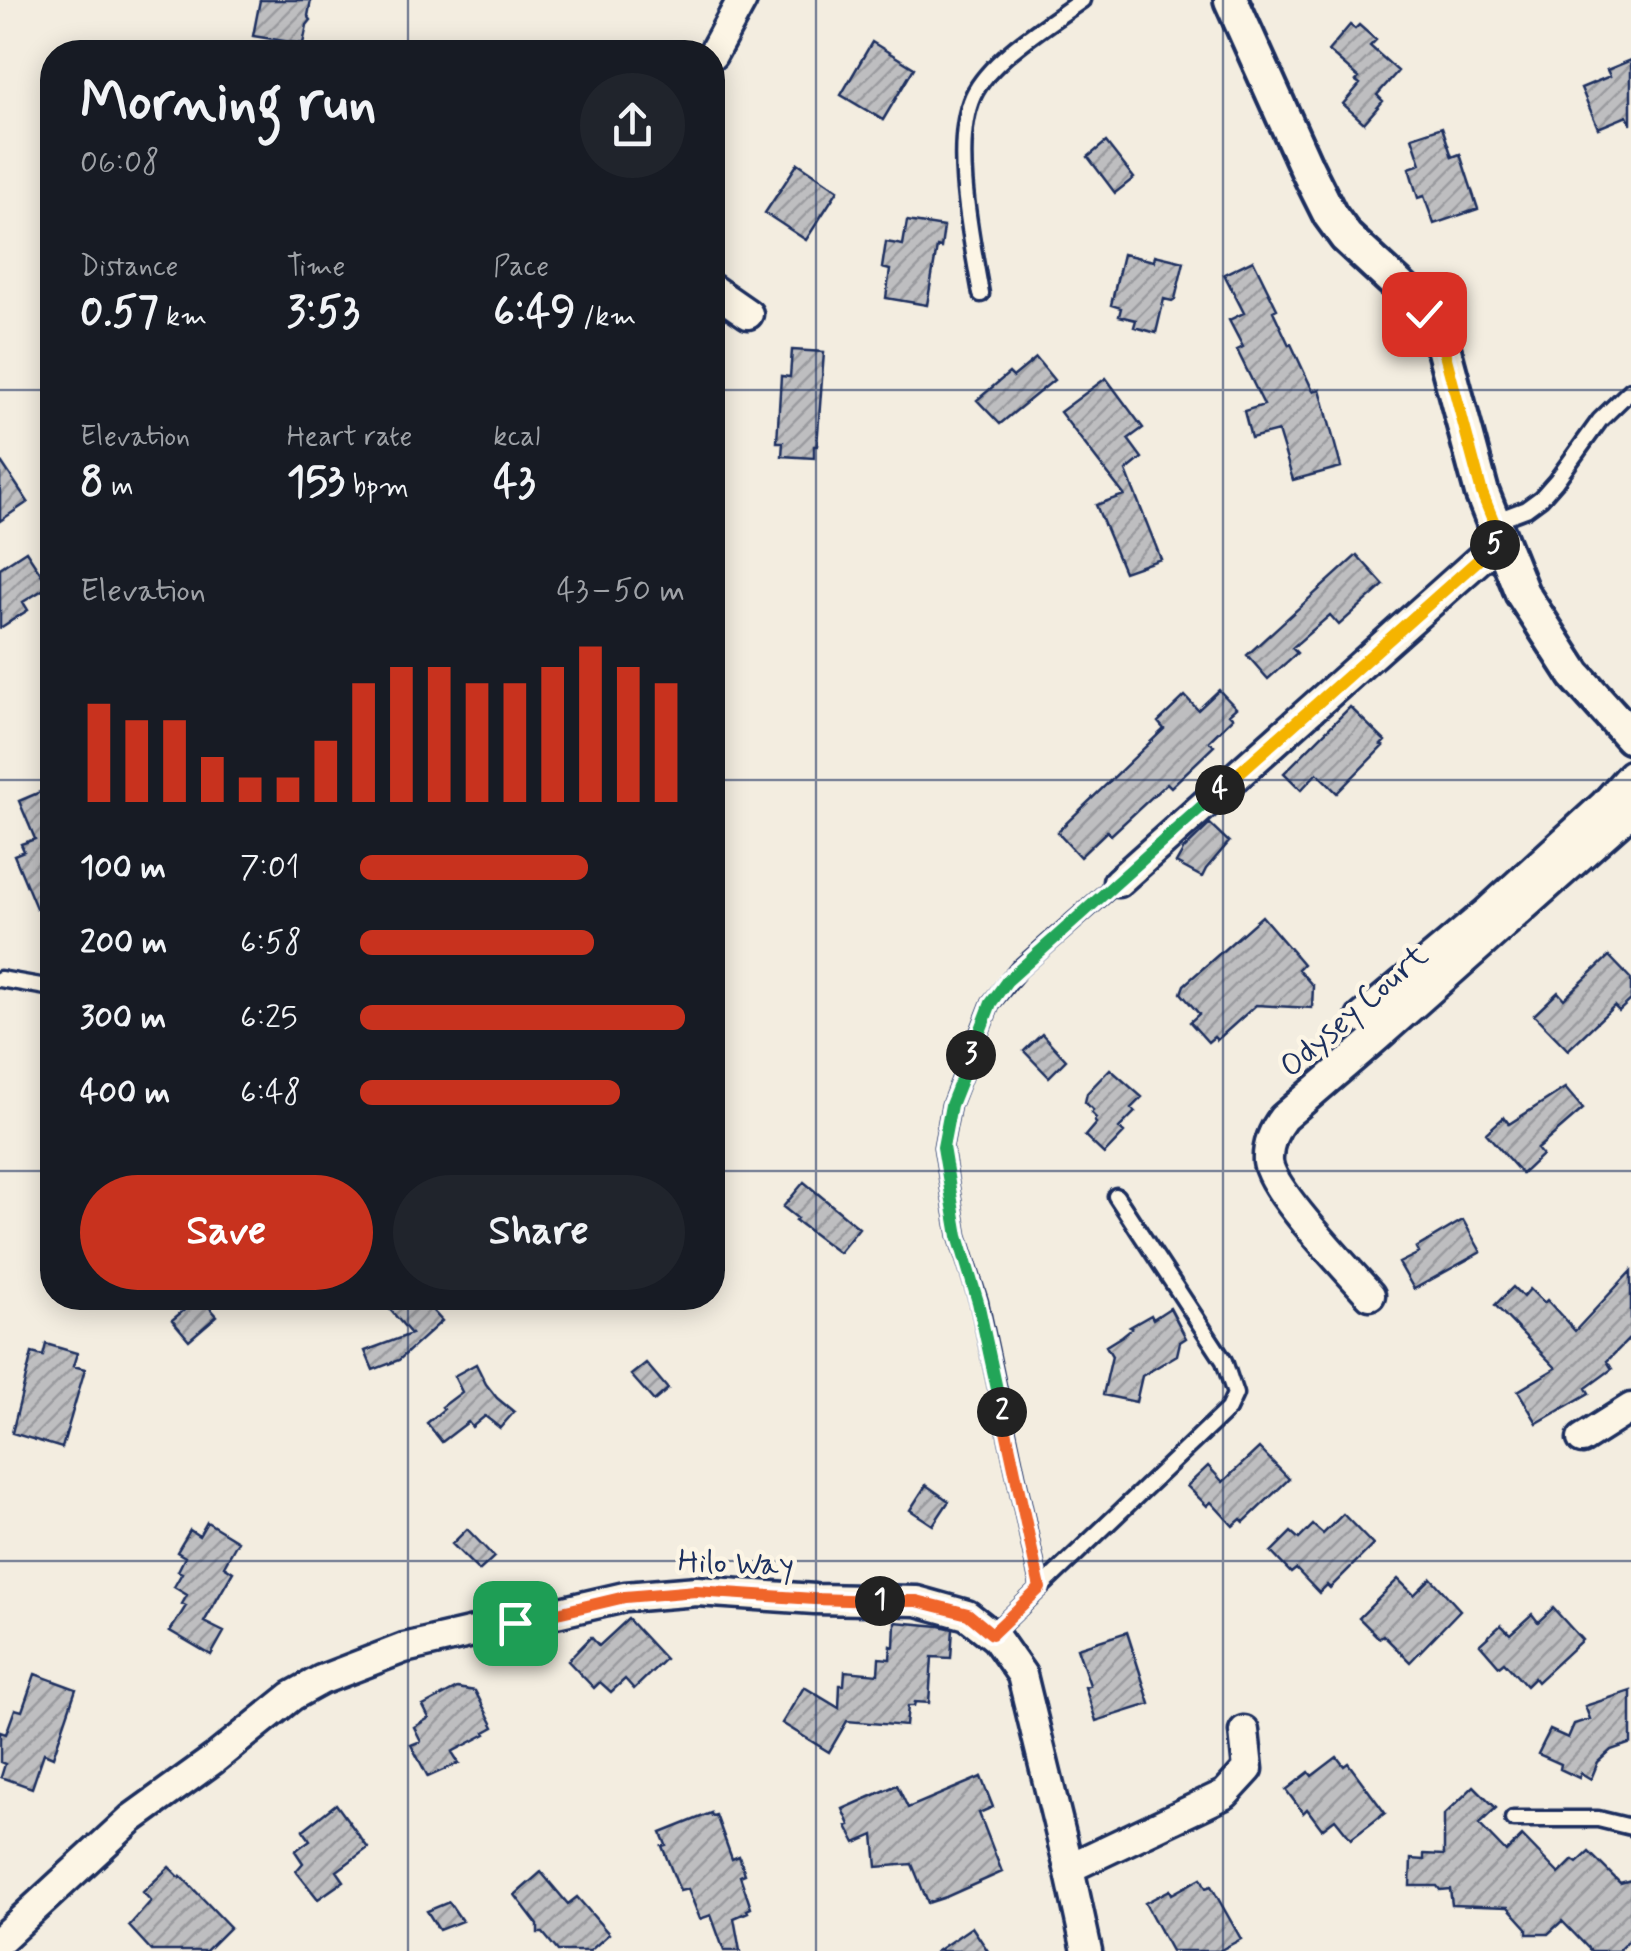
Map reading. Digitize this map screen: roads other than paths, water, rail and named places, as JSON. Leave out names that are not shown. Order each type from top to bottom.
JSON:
[{"type":"street","points":[[720,40],[742,0]]},
{"type":"street","points":[[1232,0],[1330,215],[1346,237],[1413,300],[1439,332],[1482,493],[1522,592],[1575,675],[1631,736]]},
{"type":"street","points":[[725,298],[748,314]]},
{"type":"street","points":[[1118,882],[1497,530]]},
{"type":"street","points":[[1361,1018],[1486,912],[1631,775]]},
{"type":"street","name":"Odysey Court","points":[[1370,1295],[1272,1176],[1268,1162],[1275,1128],[1631,811]]},
{"type":"street","points":[[1582,1439],[1631,1408]]},
{"type":"street","name":"Hilo Way","points":[[0,1940],[131,1819],[292,1696],[321,1680],[404,1648],[625,1597],[696,1591],[917,1601],[968,1614],[992,1634],[1022,1675],[1087,1951]]},
{"type":"street","points":[[1069,1868],[1225,1794],[1248,1769],[1244,1731]]},
{"type":"lane","points":[[982,294],[974,259],[963,146],[974,95],[1003,60],[1082,0]]},
{"type":"lane","points":[[1497,530],[1540,498],[1600,420],[1631,390]]},
{"type":"lane","points":[[1040,1588],[978,1302],[958,1236],[943,1147],[951,1105],[991,1003],[1019,969],[1118,882]]},
{"type":"lane","points":[[0,979],[40,986]]},
{"type":"lane","points":[[992,1634],[1228,1409],[1235,1394],[1224,1361],[1116,1196]]},
{"type":"lane","points":[[1513,1820],[1598,1819],[1631,1827]]}]
